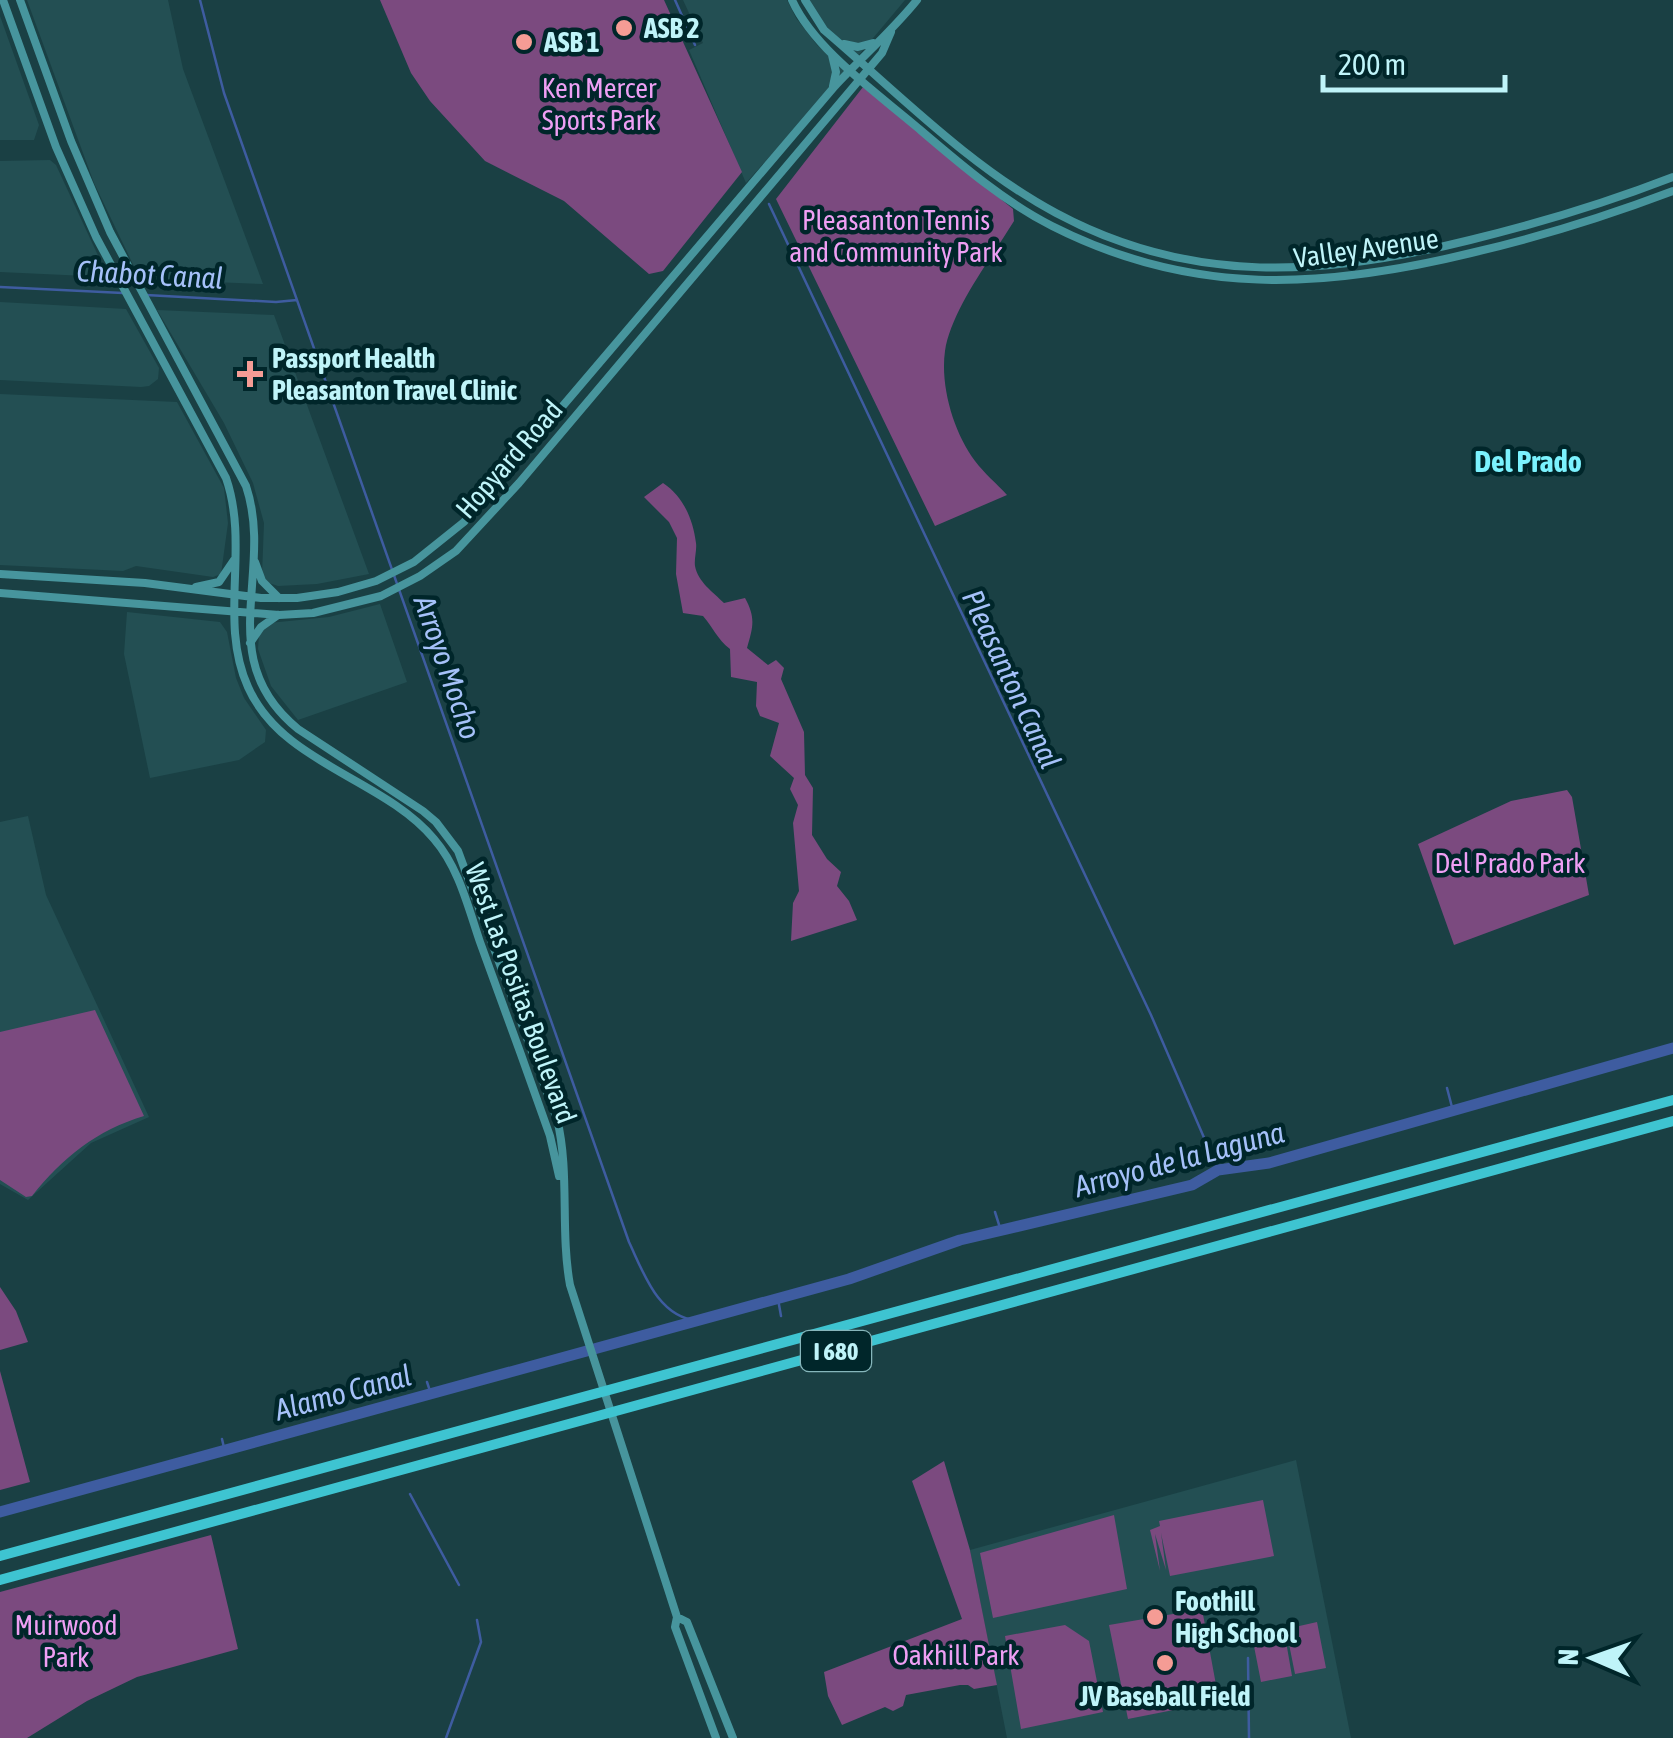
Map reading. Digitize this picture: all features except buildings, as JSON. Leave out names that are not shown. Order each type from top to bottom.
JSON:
[{"type":"highway","name":"I 680","points":[[0,1556],[1673,1100]]},
{"type":"highway","name":"I 680","points":[[0,1580],[1673,1121]]},
{"type":"main road","name":"West Las Positas Boulevard","points":[[3,0],[56,147],[120,283],[226,478],[237,516],[234,629],[248,689],[271,721],[291,740],[412,818],[447,856],[550,1136],[562,1190]]},
{"type":"main road","name":"West Las Positas Boulevard","points":[[20,0],[84,172],[147,303],[246,486],[255,528],[250,644],[259,680],[290,723],[423,811],[458,851],[558,1119],[565,1260],[579,1315],[677,1617],[675,1628],[716,1738]]},
{"type":"main road","name":"Valley Avenue","points":[[792,0],[817,40],[980,178],[1052,226],[1120,254],[1199,276],[1279,282],[1382,273],[1535,238],[1673,191]]},
{"type":"main road","name":"Valley Avenue","points":[[804,0],[824,30],[988,168],[1058,214],[1124,242],[1201,263],[1279,270],[1379,260],[1524,228],[1673,177]]},
{"type":"main road","name":"Hopyard Road","points":[[0,574],[280,598],[338,592],[376,581],[414,562],[464,522],[832,90],[874,44],[892,31],[917,0]]},
{"type":"main road","name":"Hopyard Road","points":[[0,592],[279,615],[313,613],[381,596],[420,576],[474,534],[882,54],[892,31]]},
{"type":"main road","points":[[838,42],[874,44]]},
{"type":"main road","points":[[830,51],[836,72],[832,90]]},
{"type":"main road","points":[[882,54],[880,71],[893,90]]},
{"type":"main road","points":[[844,98],[863,90],[876,92]]},
{"type":"main road","points":[[254,555],[262,581],[280,598]]},
{"type":"main road","points":[[187,588],[219,582],[236,556]]},
{"type":"main road","points":[[250,644],[261,627],[279,615]]},
{"type":"main road","name":"West Las Positas Boulevard","points":[[677,1617],[687,1622],[733,1738]]},
{"type":"shaded area","points":[[27,0],[168,0],[183,69],[263,284],[140,279],[94,183]]},
{"type":"shaded area","points":[[683,0],[787,0],[817,45],[847,70],[746,183],[689,50],[703,43]]},
{"type":"shaded area","points":[[808,0],[905,0],[858,56],[827,28]]},
{"type":"shaded area","points":[[0,16],[39,125],[34,140],[0,140]]},
{"type":"shaded area","points":[[50,160],[56,165],[108,277],[0,272],[0,161]]},
{"type":"shaded area","points":[[0,302],[126,309],[159,368],[158,379],[141,387],[0,380]]},
{"type":"shaded area","points":[[157,310],[274,315],[369,574],[317,584],[278,586],[266,582],[262,575],[264,523],[253,483],[224,423]]},
{"type":"shaded area","points":[[0,394],[177,402],[224,488],[228,523],[221,574],[213,577],[136,566],[123,571],[0,565]]},
{"type":"shaded area","points":[[380,604],[407,682],[298,720],[271,686],[258,649],[259,634],[269,623],[329,617]]},
{"type":"shaded area","points":[[127,612],[220,622],[227,632],[244,698],[266,730],[265,742],[239,760],[150,778],[124,654]]},
{"type":"shaded area","points":[[28,816],[46,895],[149,1117],[91,1143],[28,1200],[0,1184],[0,822]]},
{"type":"shaded area","name":"Foothill High School","points":[[1296,1460],[1351,1738],[1007,1738],[970,1550]]},
{"type":"green space","name":"Ken Mercer Sports Park","points":[[380,0],[664,0],[742,172],[663,271],[649,274],[564,201],[485,161],[430,101],[411,73]]},
{"type":"green space","name":"Pleasanton Tennis and Community Park","points":[[863,87],[1013,209],[1014,221],[955,318],[944,365],[950,409],[967,450],[1007,495],[935,526],[776,199]]},
{"type":"green space","points":[[663,483],[676,494],[690,517],[699,577],[724,603],[745,598],[752,623],[747,648],[768,665],[776,660],[784,668],[781,679],[804,732],[805,775],[813,788],[812,835],[841,872],[837,886],[857,920],[791,941],[793,903],[799,891],[793,823],[798,805],[790,789],[794,778],[770,756],[779,723],[760,716],[756,706],[757,682],[731,677],[730,649],[703,616],[683,613],[676,574],[677,538],[669,522],[644,497]]},
{"type":"green space","name":"Del Prado Park","points":[[1567,790],[1572,797],[1589,895],[1454,945],[1418,844],[1511,801]]},
{"type":"green space","points":[[95,1010],[144,1116],[111,1129],[82,1147],[32,1196],[26,1197],[0,1180],[0,1032]]},
{"type":"green space","points":[[0,1287],[16,1311],[28,1342],[0,1350]]},
{"type":"green space","points":[[0,1371],[30,1482],[0,1490]]},
{"type":"green space","name":"Oakhill Park","points":[[944,1461],[970,1550],[997,1685],[974,1689],[960,1685],[906,1695],[903,1706],[893,1711],[885,1707],[842,1725],[828,1696],[824,1672],[962,1619],[912,1481]]},
{"type":"green space","points":[[1263,1500],[1274,1556],[1170,1576],[1161,1533],[1166,1570],[1155,1534],[1160,1571],[1150,1530],[1160,1526],[1159,1521]]},
{"type":"green space","points":[[1114,1515],[1127,1589],[993,1618],[980,1553]]},
{"type":"green space","name":"Muirwood Park","points":[[211,1535],[238,1649],[137,1677],[87,1701],[27,1738],[0,1738],[0,1592]]},
{"type":"green space","name":"JV Baseball Field","points":[[1202,1609],[1219,1701],[1128,1719],[1109,1625]]},
{"type":"green space","points":[[1317,1622],[1326,1668],[1295,1674],[1286,1629]]},
{"type":"green space","points":[[1065,1625],[1089,1641],[1103,1712],[1021,1729],[1005,1636]]},
{"type":"green space","points":[[1284,1630],[1292,1676],[1261,1682],[1252,1636]]},
{"type":"waterway","name":"Arroyo Mocho","points":[[200,0],[224,93],[629,1242],[663,1303],[684,1318],[698,1321]]},
{"type":"waterway","name":"Pleasanton Canal","points":[[675,0],[695,45]]},
{"type":"waterway","name":"Pleasanton Canal","points":[[769,204],[1151,1015],[1218,1170]]},
{"type":"waterway","name":"Chabot Canal","points":[[0,287],[123,293]]},
{"type":"waterway","name":"Chabot Canal","points":[[146,295],[297,300]]},
{"type":"waterway","name":"Arroyo de la Laguna","points":[[0,1512],[849,1279],[960,1240],[1192,1185],[1218,1170],[1269,1163],[1673,1048]]},
{"type":"waterway","points":[[1447,1088],[1453,1111]]},
{"type":"waterway","points":[[995,1212],[1001,1231]]},
{"type":"waterway","points":[[778,1299],[781,1316]]},
{"type":"waterway","name":"Alamo Canal","points":[[427,1382],[431,1394]]},
{"type":"waterway","points":[[222,1439],[225,1452]]},
{"type":"waterway","points":[[410,1494],[459,1585]]},
{"type":"waterway","points":[[446,1738],[481,1642],[477,1620]]},
{"type":"waterway","points":[[1248,1658],[1249,1738]]},
{"type":"place","name":"ASB 2","points":[[624,28]]},
{"type":"place","name":"ASB 1","points":[[524,42]]},
{"type":"place","name":"Passport Health Pleasanton Travel Clinic","points":[[250,374]]},
{"type":"place","name":"Foothill High School","points":[[1155,1617]]},
{"type":"place","name":"JV Baseball Field","points":[[1165,1663]]},
{"type":"district","name":"Del Prado","points":[[1528,461]]}]
